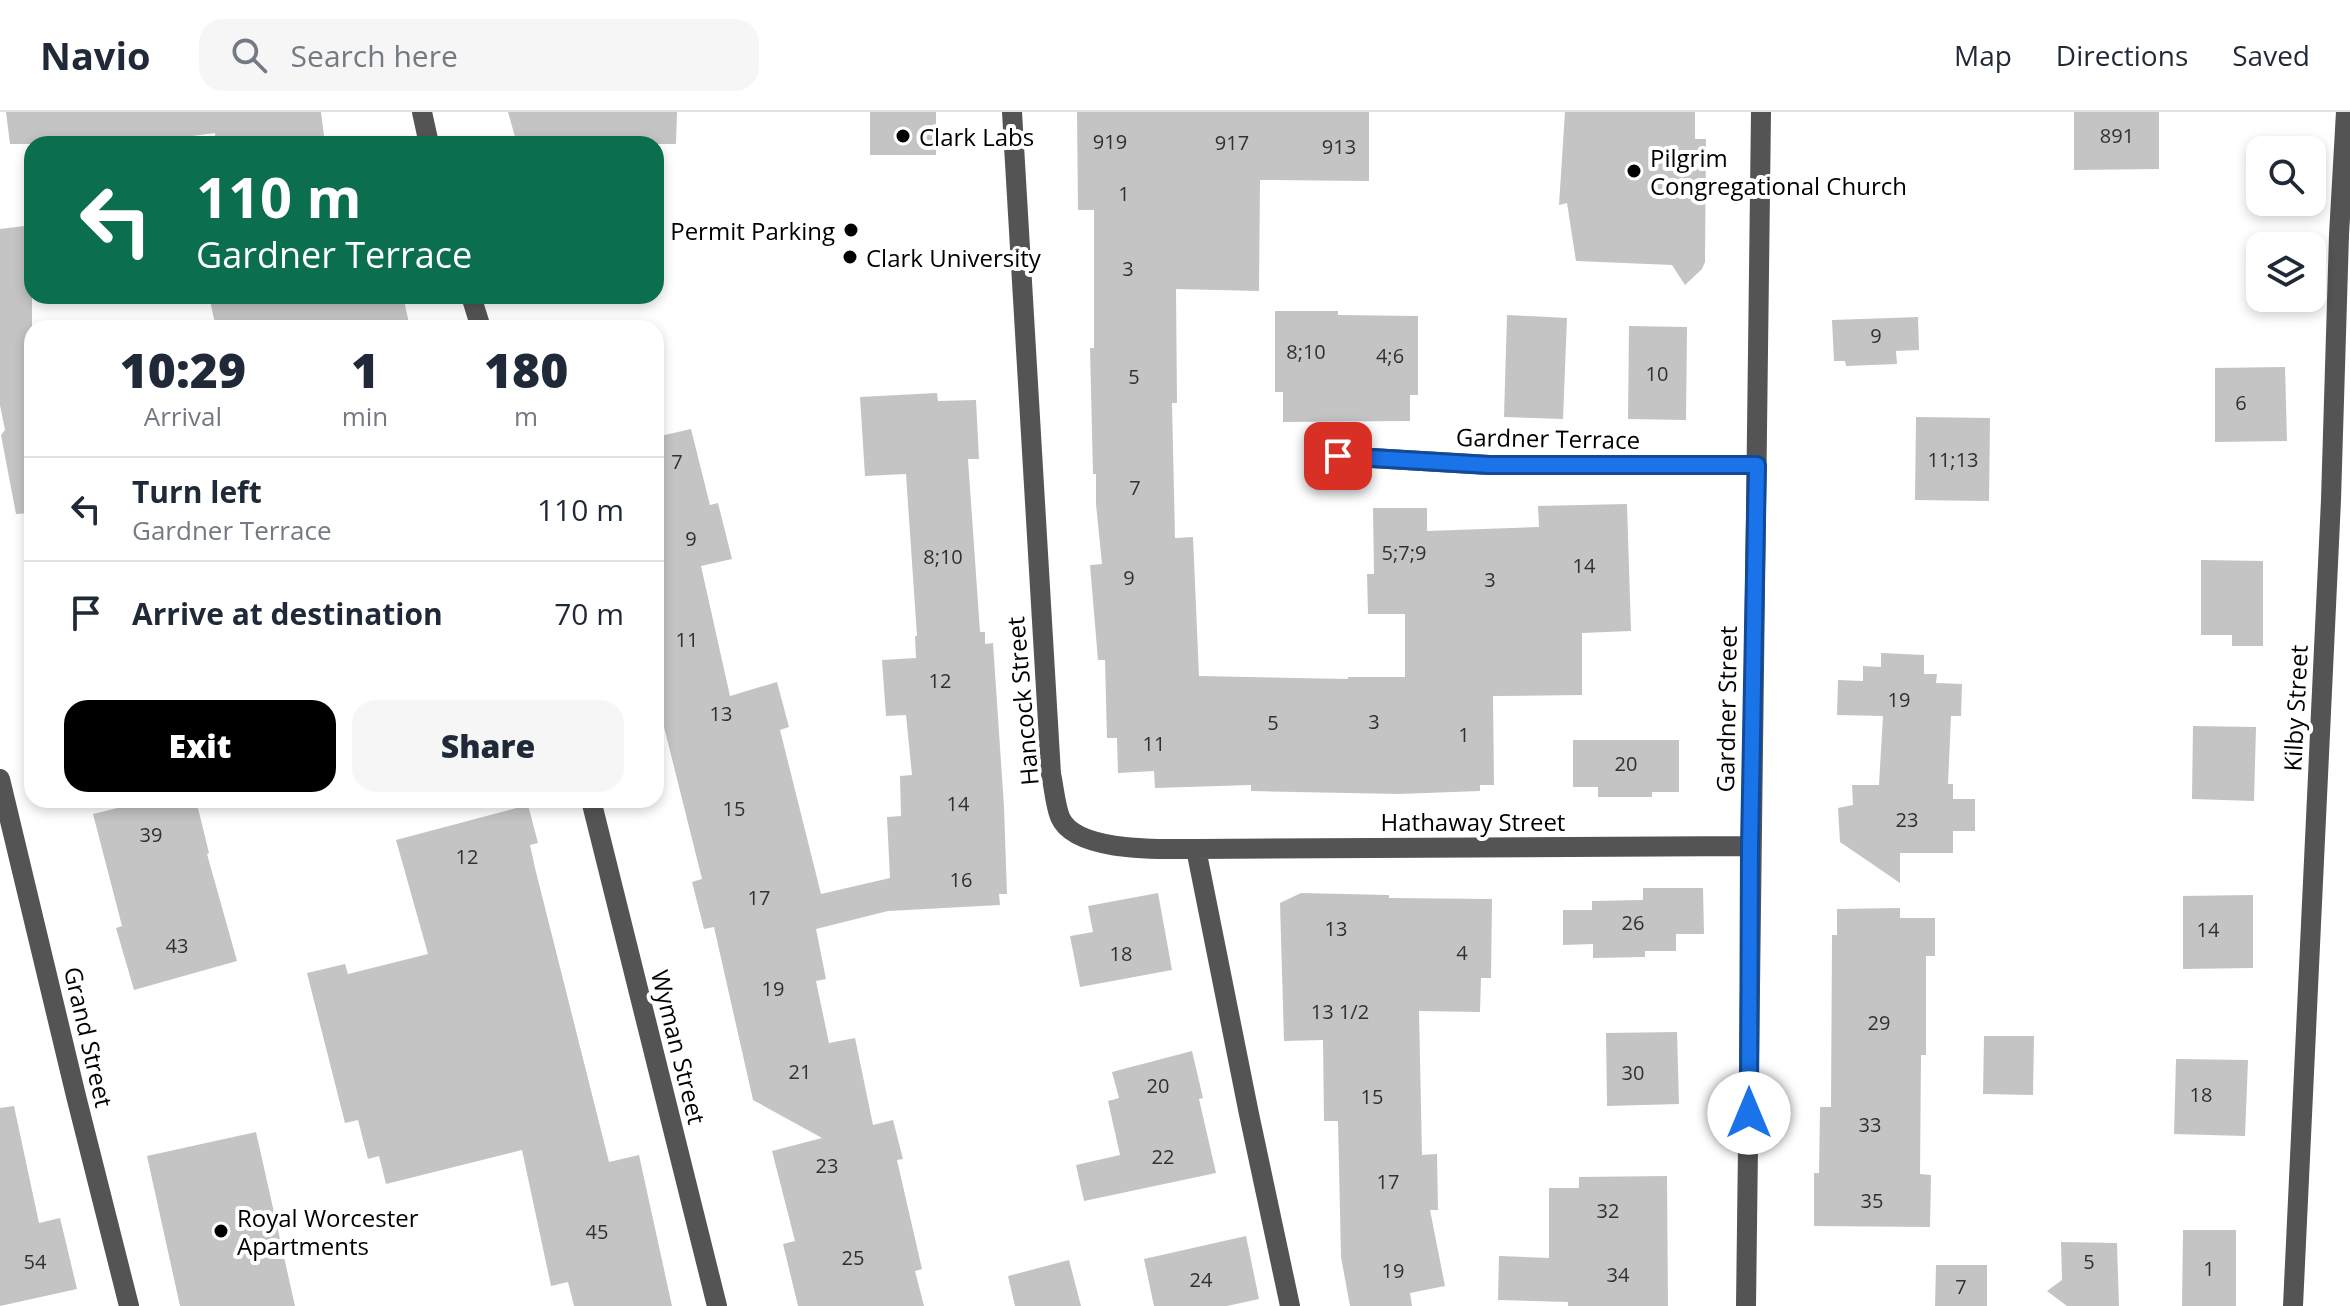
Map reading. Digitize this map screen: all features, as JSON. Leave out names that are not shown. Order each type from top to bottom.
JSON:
[{"type":"street","points":[[422,112],[427,136]]},
{"type":"street","name":"Hancock Street","points":[[1012,112],[1051,774],[1061,820],[1080,837],[1111,846],[1196,849]]},
{"type":"street","name":"Gardner Street","points":[[1746,1306],[1761,112]]},
{"type":"street","name":"Kilby Street","points":[[2293,1306],[2346,112]]},
{"type":"street","name":"Gardner Terrace","points":[[1338,456],[1489,465],[1757,465]]},
{"type":"street","name":"Grand Street","points":[[0,779],[8,844],[76,1096],[122,1304]]},
{"type":"street","name":"Wyman Street","points":[[593,808],[717,1306]]},
{"type":"street","name":"Hathaway Street","points":[[1196,849],[1750,846]]},
{"type":"street","points":[[1196,849],[1290,1306]]},
{"type":"building","points":[[6,112],[321,112],[324,136],[215,136],[215,133],[192,136],[24,136],[24,144],[10,144]]},
{"type":"building","points":[[508,112],[677,112],[676,144],[664,144],[664,136],[515,136]]},
{"type":"building","name":"Clark Labs","points":[[870,112],[936,112],[936,155],[870,155]]},
{"type":"building","points":[[1077,112],[1369,112],[1369,181],[1260,180],[1259,291],[1176,289],[1177,403],[1172,403],[1175,538],[1193,537],[1199,676],[1405,677],[1405,614],[1368,614],[1367,574],[1374,574],[1373,508],[1427,508],[1427,531],[1539,527],[1538,506],[1627,504],[1631,631],[1582,633],[1582,695],[1493,696],[1494,785],[1480,785],[1480,791],[1399,794],[1251,791],[1251,785],[1155,788],[1154,771],[1118,773],[1117,738],[1107,738],[1105,660],[1098,660],[1090,565],[1102,564],[1096,474],[1093,474],[1090,348],[1094,348],[1094,210],[1078,210]]},
{"type":"building","name":"Pilgrim Congregational Church","points":[[1565,112],[1695,112],[1695,139],[1706,139],[1705,262],[1685,285],[1672,265],[1576,261],[1567,203],[1559,205]]},
{"type":"building","points":[[2074,112],[2159,112],[2159,169],[2074,170]]},
{"type":"building","points":[[24,226],[24,304],[32,304],[32,320],[24,320],[24,514],[16,514],[1,435],[5,430],[0,405],[0,229]]},
{"type":"building","points":[[211,304],[405,304],[408,320],[214,320]]},
{"type":"building","points":[[1275,311],[1418,316],[1418,395],[1410,395],[1410,421],[1283,422],[1283,392],[1275,392]]},
{"type":"building","points":[[1507,315],[1567,318],[1563,419],[1504,417]]},
{"type":"building","points":[[1918,317],[1919,350],[1896,351],[1897,364],[1846,366],[1845,361],[1834,361],[1832,320]]},
{"type":"building","points":[[1629,326],[1687,327],[1686,420],[1628,419]]},
{"type":"building","points":[[2285,367],[2287,441],[2215,442],[2215,368]]},
{"type":"building","points":[[937,393],[938,401],[976,400],[979,459],[968,459],[980,632],[985,632],[985,644],[993,643],[1007,894],[999,894],[1000,905],[888,911],[816,929],[826,979],[816,981],[829,1043],[855,1038],[873,1125],[893,1120],[903,1159],[897,1160],[922,1269],[915,1271],[924,1306],[798,1306],[783,1244],[795,1241],[772,1151],[822,1138],[753,1100],[714,927],[704,929],[692,882],[702,879],[664,727],[664,435],[691,429],[710,505],[718,503],[732,559],[701,566],[730,696],[777,682],[789,727],[780,730],[821,894],[890,878],[887,817],[901,816],[900,776],[912,775],[906,715],[886,716],[882,660],[916,658],[917,636],[906,474],[865,476],[860,397]]},
{"type":"building","points":[[1916,417],[1990,418],[1989,501],[1915,500]]},
{"type":"building","points":[[2201,560],[2263,561],[2263,646],[2232,646],[2232,635],[2201,635]]},
{"type":"building","points":[[1881,653],[1924,655],[1924,674],[1937,674],[1936,683],[1962,684],[1961,716],[1951,716],[1948,784],[1953,784],[1953,799],[1975,799],[1975,831],[1953,831],[1953,853],[1900,853],[1900,883],[1840,842],[1838,808],[1853,805],[1852,785],[1879,785],[1883,716],[1837,715],[1838,680],[1863,681],[1863,666],[1881,667]]},
{"type":"building","points":[[2193,726],[2256,727],[2254,801],[2192,799]]},
{"type":"building","points":[[1573,740],[1679,740],[1679,792],[1652,792],[1652,797],[1598,797],[1598,787],[1573,787]]},
{"type":"building","points":[[117,808],[198,808],[207,854],[237,961],[134,990],[116,928],[122,926],[93,814]]},
{"type":"building","points":[[517,808],[529,808],[538,843],[530,845],[535,868],[609,1162],[639,1155],[672,1306],[574,1306],[568,1282],[551,1286],[522,1150],[386,1184],[379,1156],[368,1159],[358,1120],[345,1123],[307,973],[345,964],[348,974],[428,954],[396,840]]},
{"type":"building","points":[[1643,888],[1703,888],[1704,934],[1676,934],[1676,951],[1645,951],[1645,957],[1593,958],[1593,944],[1563,945],[1563,910],[1592,910],[1592,901],[1643,900]]},
{"type":"building","points":[[1158,893],[1172,970],[1080,987],[1070,936],[1093,932],[1088,906]]},
{"type":"building","points":[[1301,893],[1492,899],[1491,978],[1481,978],[1480,1012],[1419,1011],[1422,1155],[1437,1154],[1438,1210],[1430,1210],[1445,1286],[1410,1293],[1412,1306],[1350,1306],[1341,1257],[1338,1121],[1324,1121],[1323,1040],[1284,1041],[1280,903]]},
{"type":"building","points":[[2253,895],[2253,968],[2183,969],[2183,896]]},
{"type":"building","points":[[1900,908],[1900,918],[1935,918],[1935,956],[1926,956],[1926,1055],[1921,1055],[1920,1174],[1931,1175],[1930,1227],[1814,1226],[1814,1173],[1819,1173],[1820,1107],[1831,1107],[1832,935],[1837,935],[1837,909]]},
{"type":"building","points":[[1677,1032],[1679,1104],[1607,1106],[1606,1033]]},
{"type":"building","points":[[1984,1036],[2034,1036],[2033,1095],[1983,1094]]},
{"type":"building","points":[[1192,1051],[1216,1173],[1084,1201],[1076,1165],[1120,1155],[1108,1101],[1119,1098],[1112,1072]]},
{"type":"building","points":[[2176,1059],[2248,1060],[2245,1136],[2174,1134]]},
{"type":"building","points":[[14,1106],[39,1223],[60,1218],[77,1289],[0,1306],[0,1108]]},
{"type":"building","name":"Royal Worcester Apartments","points":[[256,1132],[295,1306],[180,1306],[147,1156]]},
{"type":"building","points":[[1667,1176],[1668,1306],[1568,1306],[1568,1302],[1498,1300],[1499,1256],[1549,1258],[1549,1188],[1579,1188],[1579,1177]]},
{"type":"building","points":[[2183,1230],[2236,1230],[2236,1306],[2182,1306]]},
{"type":"building","points":[[1246,1236],[1259,1299],[1227,1306],[1154,1306],[1144,1259]]},
{"type":"building","points":[[2061,1242],[2117,1243],[2119,1306],[2067,1306],[2047,1291],[2062,1280]]},
{"type":"building","points":[[1069,1260],[1081,1306],[1015,1306],[1008,1276]]},
{"type":"building","points":[[1936,1265],[1987,1265],[1987,1306],[1935,1306]]},
{"type":"place","name":"Clark Labs","points":[[903,136]]},
{"type":"place","name":"Pilgrim Congregational Church","points":[[1634,171]]},
{"type":"place","name":"Permit Parking","points":[[851,230]]},
{"type":"place","name":"Clark University","points":[[850,257]]},
{"type":"place","name":"Royal Worcester Apartments","points":[[221,1231]]},
{"type":"route","points":[[1338,456],[1489,465],[1757,465],[1749,1113]]}]
